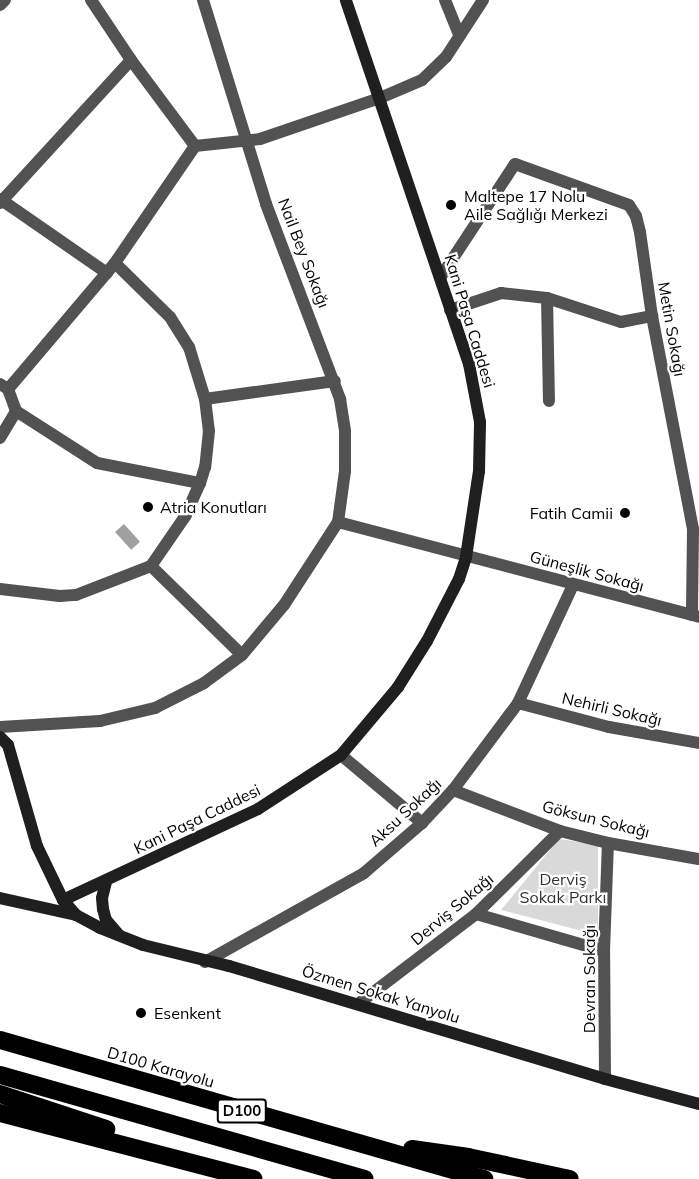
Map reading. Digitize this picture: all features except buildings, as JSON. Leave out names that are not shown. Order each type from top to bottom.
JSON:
[{"type":"highway","name":"D100 Karayolu","points":[[0,1040],[484,1179]]},
{"type":"highway","name":"D100","points":[[0,1076],[364,1179]]},
{"type":"highway","points":[[0,1094],[254,1179]]},
{"type":"highway","points":[[0,1113],[231,1172]]},
{"type":"highway","points":[[0,1128],[33,1121]]},
{"type":"highway","points":[[339,1138],[468,1157],[570,1179]]},
{"type":"street","points":[[0,5],[5,0]]},
{"type":"street","points":[[92,0],[131,60],[195,146]]},
{"type":"street","name":"Nail Bey Sokağı","points":[[0,727],[100,721],[154,708],[204,683],[242,655],[284,605],[338,522],[345,480],[345,431],[335,381],[245,141],[203,0]]},
{"type":"street","name":"Kani Paşa Caddesi","points":[[63,900],[106,882],[258,809],[341,755],[398,687],[450,600],[466,557],[479,471],[480,422],[469,364],[346,0]]},
{"type":"street","points":[[445,0],[459,34]]},
{"type":"street","points":[[195,146],[260,139],[380,98],[423,80],[446,57],[483,0]]},
{"type":"street","points":[[107,273],[1,201],[131,60]]},
{"type":"street","points":[[195,146],[116,262],[4,386],[16,411],[97,463],[200,483]]},
{"type":"street","name":"Metin Sokağı","points":[[440,278],[515,164],[628,205],[636,216],[640,232],[652,316],[693,529],[696,616]]},
{"type":"street","points":[[0,590],[60,596],[76,595],[151,566],[186,515],[200,483],[205,467],[209,431],[205,399],[189,347],[170,317],[116,262]]},
{"type":"street","points":[[450,310],[501,293],[547,298],[621,322],[652,316]]},
{"type":"street","points":[[547,298],[549,401]]},
{"type":"street","points":[[205,399],[335,381]]},
{"type":"street","points":[[0,438],[16,411]]},
{"type":"street","points":[[338,522],[466,557]]},
{"type":"street","name":"Güneşlik Sokağı","points":[[466,557],[696,616]]},
{"type":"street","points":[[151,566],[242,655]]},
{"type":"street","name":"Aksu Sokağı","points":[[205,962],[364,873],[422,823],[453,790],[518,703],[573,585]]},
{"type":"street","name":"Nehirli Sokağı","points":[[518,703],[609,728],[699,743]]},
{"type":"street","name":"Özmen Sokak Yanyolu","points":[[0,737],[8,745],[37,846],[63,900],[76,915],[122,937],[358,1004],[605,1079],[699,1104]]},
{"type":"street","points":[[341,755],[422,823]]},
{"type":"street","name":"Göksun Sokağı","points":[[453,790],[560,831],[608,843],[699,859]]},
{"type":"street","name":"Derviş Sokağı","points":[[358,1004],[476,914],[560,831]]},
{"type":"street","name":"Devran Sokağı","points":[[605,1079],[604,951],[608,843]]},
{"type":"street","points":[[106,882],[102,898],[106,920],[122,937]]},
{"type":"street","points":[[0,898],[76,915]]},
{"type":"street","points":[[476,914],[604,951]]},
{"type":"green space","name":"Derviş Sokak Parkı","points":[[559,839],[598,845],[598,935],[501,910]]},
{"type":"shaded area","points":[[124,524],[140,542],[131,550],[115,532]]},
{"type":"place","name":"Maltepe 17 Nolu Aile Sağlığı Merkezi","points":[[451,205]]},
{"type":"place","name":"Atria Konutları","points":[[148,507]]},
{"type":"place","name":"Fatih Camii","points":[[625,513]]},
{"type":"place","name":"Esenkent","points":[[141,1013]]}]
